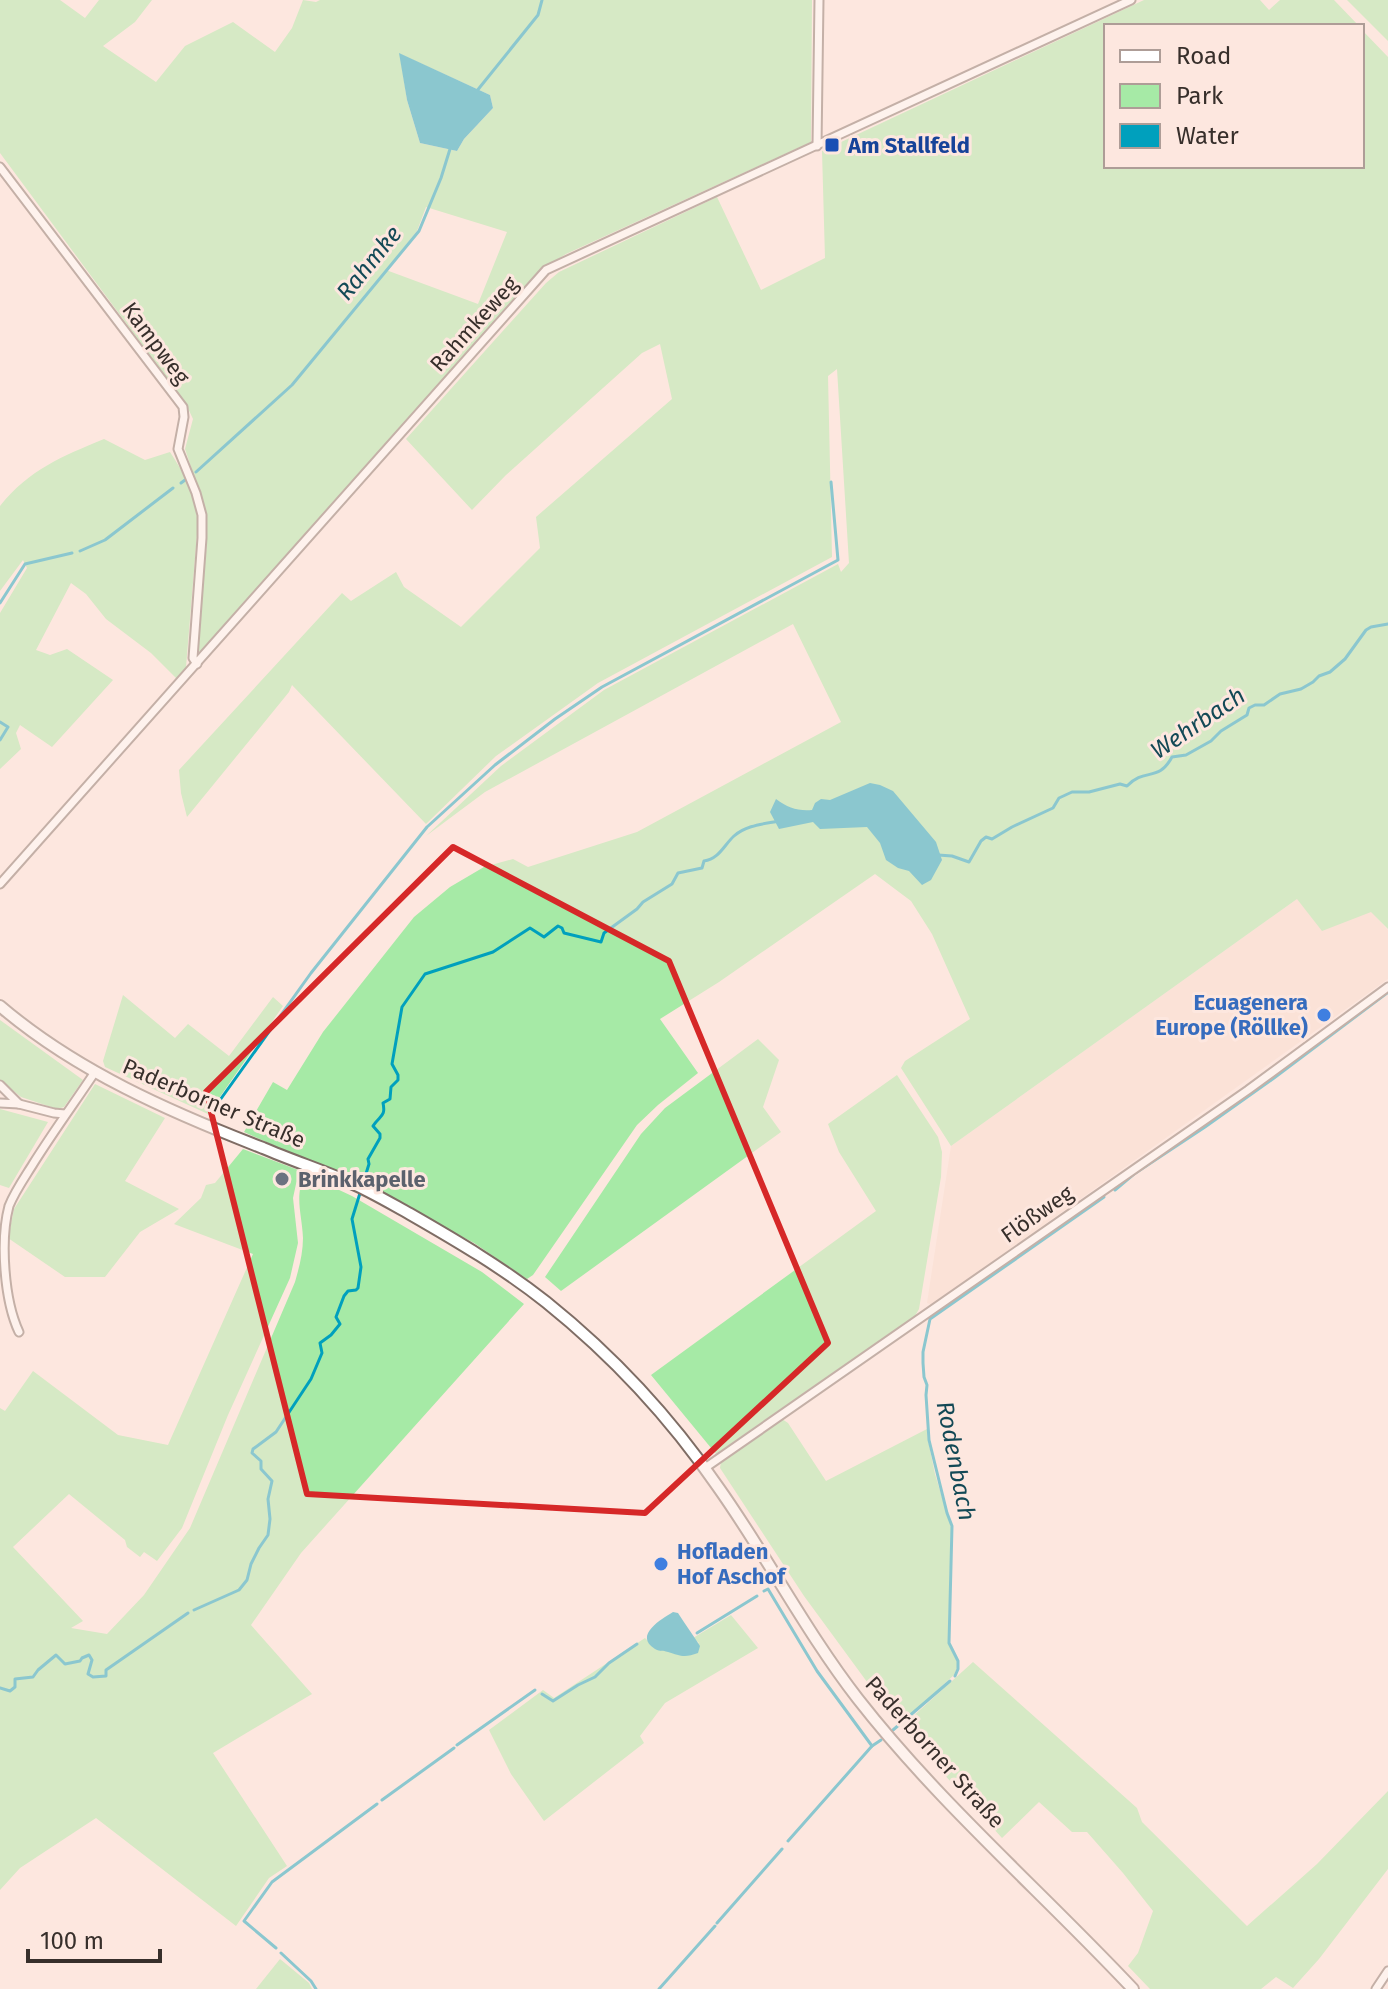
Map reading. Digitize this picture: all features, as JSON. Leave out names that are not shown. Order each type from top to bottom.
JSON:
[{"type":"main road","name":"Paderborner Straße","points":[[0,1006],[31,1031],[132,1092],[366,1190],[479,1254],[584,1333],[619,1367],[705,1468],[830,1661],[888,1736],[959,1814],[1067,1919],[1133,1989]]},
{"type":"street","points":[[817,146],[819,0]]},
{"type":"street","name":"Rahmkeweg","points":[[0,884],[546,270],[1131,0]]},
{"type":"street","name":"Kampweg","points":[[0,167],[183,407],[178,449],[202,515],[193,658],[197,664]]},
{"type":"street","name":"Flößweg","points":[[705,1468],[1248,1090],[1388,987]]},
{"type":"street","points":[[19,1332],[7,1298],[4,1266],[6,1217],[24,1178],[95,1072]]},
{"type":"street","points":[[0,1085],[19,1104]]},
{"type":"street","points":[[0,1103],[65,1114]]},
{"type":"street","points":[[1376,1989],[1388,1971]]},
{"type":"highlighted area","points":[[453,847],[669,961],[828,1343],[645,1513],[307,1494],[206,1092]]},
{"type":"shaded area","points":[[1297,899],[1372,912],[1388,930],[1388,979],[932,1305],[927,1303],[951,1146]]},
{"type":"green space","points":[[0,0],[60,0],[85,18],[99,0],[152,0],[135,22],[103,46],[156,82],[185,46],[233,22],[275,52],[292,28],[303,0],[812,0],[811,142],[566,254],[545,267],[201,652],[196,649],[207,515],[185,449],[193,419],[186,404],[0,153]],"holes":[[[400,54],[490,95],[493,108],[457,151],[420,143],[407,100]],[[426,207],[507,232],[478,304],[386,270],[417,231]]]},
{"type":"green space","points":[[1144,0],[1260,0],[1269,10],[1280,0],[1334,0],[1357,24],[1104,24],[1104,168],[1364,168],[1364,32],[1388,57],[1388,929],[1371,912],[1322,931],[1297,899],[951,1146],[901,1068],[905,1061],[970,1019],[932,934],[911,901],[875,874],[660,1019],[698,1073],[637,1125],[533,1275],[527,1279],[474,1243],[382,1194],[244,1132],[273,1082],[287,1090],[323,1032],[414,917],[450,887],[484,867],[513,859],[528,867],[637,832],[841,722],[793,624],[485,792],[426,836],[501,766],[604,690],[838,564],[841,572],[849,563],[837,369],[828,376],[832,557],[598,683],[496,756],[426,824],[292,685],[187,817],[179,770],[342,593],[351,601],[396,572],[404,587],[461,627],[540,548],[536,517],[672,399],[660,344],[642,353],[506,475],[472,510],[406,439],[546,283],[559,272],[717,197],[761,290],[825,258],[822,151]]},
{"type":"green space","points":[[1347,0],[1388,0],[1388,41]]},
{"type":"green space","points":[[104,439],[145,460],[170,452],[191,493],[198,522],[186,667],[177,679],[151,653],[106,619],[86,594],[71,583],[36,650],[50,655],[67,649],[113,680],[52,747],[20,725],[16,733],[21,749],[0,769],[0,613],[27,568],[23,560],[0,591],[0,506],[35,473],[60,458]]},
{"type":"green space","points":[[123,995],[175,1038],[188,1024],[229,1056],[273,997],[283,1006],[208,1114],[105,1067],[103,1061]]},
{"type":"green space","points":[[0,1020],[83,1080],[64,1107],[57,1109],[21,1097],[0,1080]]},
{"type":"green space","points":[[758,1039],[779,1060],[763,1107],[781,1132],[561,1291],[545,1277],[641,1134],[665,1108]]},
{"type":"green space","points":[[897,1075],[938,1137],[942,1152],[941,1177],[919,1309],[915,1316],[716,1454],[651,1375],[876,1211],[839,1152],[828,1124]]},
{"type":"green space","points":[[95,1084],[165,1118],[125,1181],[179,1209],[140,1232],[105,1277],[65,1277],[8,1238],[14,1209]]},
{"type":"green space","points":[[0,1109],[48,1122],[9,1188],[0,1185]]},
{"type":"green space","points":[[243,1149],[301,1171],[293,1198],[298,1243],[290,1278],[228,1415],[182,1528],[157,1561],[144,1552],[140,1557],[127,1547],[125,1540],[69,1494],[13,1547],[83,1621],[71,1628],[107,1634],[144,1595],[190,1528],[295,1282],[302,1249],[299,1198],[305,1174],[352,1196],[482,1272],[524,1304],[301,1553],[251,1625],[312,1694],[213,1753],[287,1866],[269,1878],[236,1926],[96,1818],[20,1868],[0,1890],[0,1408],[5,1411],[33,1371],[118,1435],[168,1445],[253,1254],[174,1224],[201,1198],[206,1185],[215,1183]]},
{"type":"green space","points":[[782,1419],[788,1423],[826,1481],[927,1429],[935,1474],[951,1527],[948,1643],[957,1668],[954,1675],[908,1717],[892,1716],[804,1596],[720,1468],[721,1462]]},
{"type":"green space","points":[[731,1615],[758,1648],[665,1703],[640,1736],[644,1743],[544,1821],[511,1774],[489,1730],[543,1690],[554,1698],[645,1638],[658,1648],[676,1650],[699,1643],[693,1638]]},
{"type":"green space","points":[[973,1662],[1137,1808],[1142,1822],[1247,1926],[1317,1864],[1388,1791],[1388,1869],[1293,1988],[1276,1977],[1261,1989],[1150,1989],[1128,1966],[1138,1953],[1153,1911],[1087,1832],[1072,1832],[1039,1802],[1002,1838],[901,1727]]},
{"type":"green space","points":[[280,1959],[309,1983],[312,1989],[256,1989]]},
{"type":"water","points":[[399,53],[490,95],[493,108],[457,151],[420,143],[407,100]]},
{"type":"water","points":[[870,783],[893,791],[936,842],[942,860],[931,880],[922,885],[909,871],[886,860],[880,843],[867,827],[820,829],[813,822],[779,829],[770,812],[776,799],[793,808],[812,810],[821,799],[830,800]]},
{"type":"water","points":[[673,1612],[678,1613],[700,1646],[698,1653],[679,1655],[657,1650],[649,1644],[648,1633]]},
{"type":"waterway","name":"Rahmke","points":[[476,92],[538,15],[542,0]]},
{"type":"waterway","name":"Rahmke","points":[[196,472],[292,385],[419,231],[450,149]]},
{"type":"waterway","name":"Rahmke","points":[[181,483],[185,480]]},
{"type":"waterway","points":[[210,1114],[311,973],[427,827],[495,765],[602,687],[838,560],[831,482]]},
{"type":"waterway","name":"Rahmke","points":[[80,551],[105,540],[173,488]]},
{"type":"waterway","name":"Rahmke","points":[[0,603],[25,564],[72,553]]},
{"type":"waterway","name":"Wehrbach","points":[[938,855],[969,862],[986,837],[992,839],[1053,808],[1059,798],[1072,792],[1089,792],[1120,784],[1127,786],[1140,777],[1162,770],[1172,757],[1186,755],[1211,741],[1247,715],[1249,708],[1264,705],[1280,694],[1301,689],[1330,672],[1345,659],[1366,630],[1388,624]]},
{"type":"waterway","name":"Rahmke","points":[[0,722],[8,727],[0,740]]},
{"type":"waterway","name":"Wehrbach","points":[[194,1610],[239,1590],[247,1580],[251,1564],[268,1535],[268,1499],[272,1481],[261,1469],[261,1461],[252,1453],[253,1449],[276,1432],[311,1379],[322,1353],[320,1343],[340,1324],[336,1317],[344,1296],[358,1288],[361,1267],[352,1219],[368,1159],[380,1138],[373,1126],[383,1114],[383,1103],[390,1099],[391,1087],[398,1080],[392,1064],[402,1007],[425,974],[493,952],[530,928],[544,937],[558,926],[564,933],[601,942],[604,933],[672,884],[678,873],[702,868],[704,861],[717,855],[744,829],[779,821]]},
{"type":"waterway","name":"Rodenbach","points":[[1115,1190],[1274,1078],[1387,993]]},
{"type":"waterway","name":"Rodenbach","points":[[955,1676],[958,1661],[949,1643],[952,1526],[929,1440],[923,1363],[930,1319],[1104,1197]]},
{"type":"waterway","name":"Rodenbach","points":[[764,1591],[768,1589],[817,1671],[872,1746]]},
{"type":"waterway","name":"Rodenbach","points":[[697,1633],[757,1596]]},
{"type":"waterway","name":"Wehrbach","points":[[0,1688],[10,1691],[15,1687],[15,1679],[33,1677],[56,1655],[65,1664],[80,1661],[89,1655],[92,1660],[88,1674],[93,1677],[106,1676],[106,1670],[188,1613]]},
{"type":"waterway","name":"Rodenbach","points":[[542,1694],[553,1701],[595,1677],[637,1644]]},
{"type":"waterway","name":"Rodenbach","points":[[893,1730],[950,1681]]},
{"type":"waterway","name":"Rodenbach","points":[[457,1745],[535,1690]]},
{"type":"waterway","name":"Rodenbach","points":[[788,1841],[872,1746],[881,1740]]},
{"type":"waterway","name":"Rodenbach","points":[[382,1800],[454,1748]]},
{"type":"waterway","name":"Rodenbach","points":[[276,1948],[244,1921],[272,1882],[377,1804]]},
{"type":"waterway","name":"Rodenbach","points":[[717,1923],[782,1849]]},
{"type":"waterway","name":"Rodenbach","points":[[659,1989],[715,1926]]},
{"type":"waterway","name":"Rodenbach","points":[[281,1953],[316,1989]]},
{"type":"place","name":"Am Stallfeld","points":[[832,145]]},
{"type":"place","name":"Ecuagenera Europe (Röllke)","points":[[1324,1015]]},
{"type":"place","name":"Brinkkapelle","points":[[282,1179]]},
{"type":"place","name":"Hofladen Hof Aschof","points":[[661,1564]]}]
